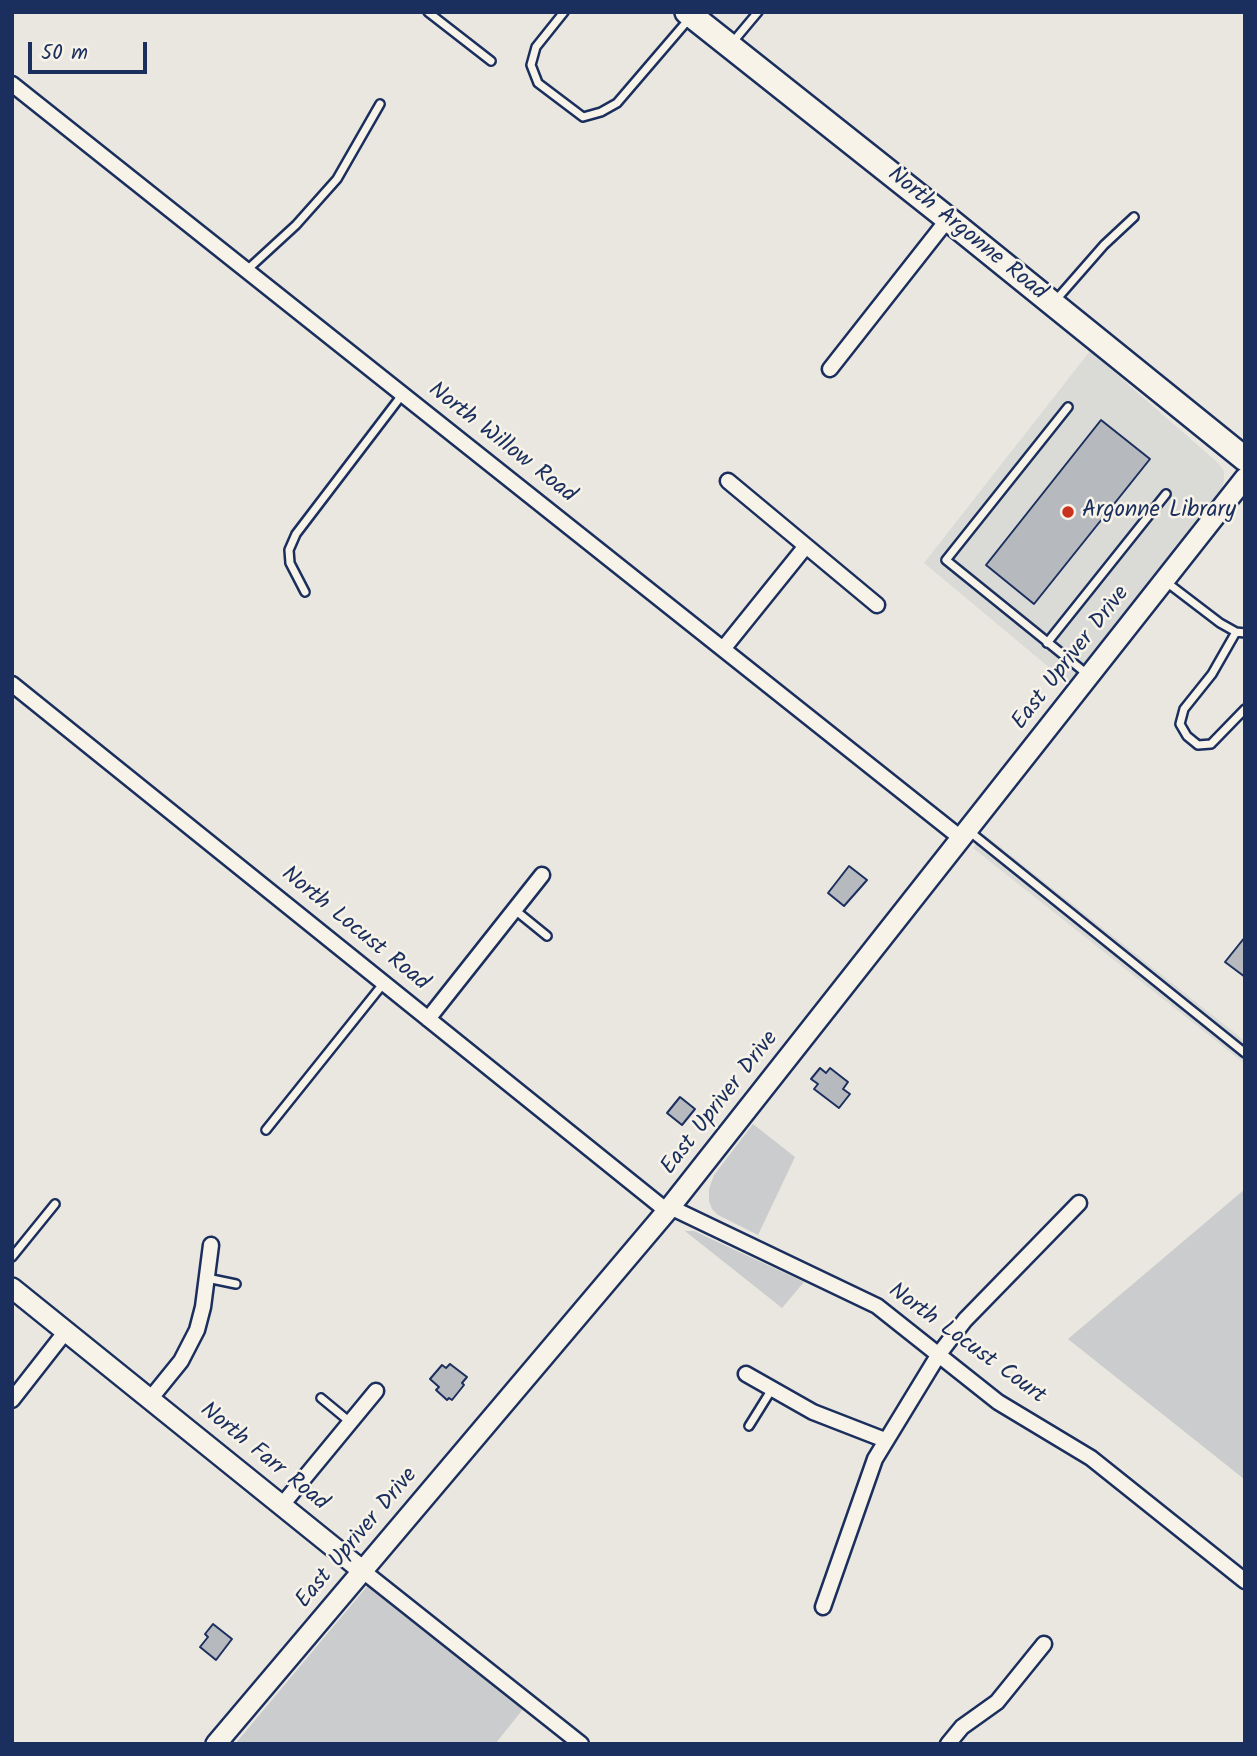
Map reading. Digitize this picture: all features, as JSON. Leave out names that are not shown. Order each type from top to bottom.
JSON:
[{"type":"main road","name":"North Argonne Road","points":[[689,14],[1245,459]]},
{"type":"street","name":"North Willow Road","points":[[12,84],[723,649],[965,835]]},
{"type":"street","points":[[830,369],[948,219]]},
{"type":"street","name":"East Upriver Drive","points":[[216,1744],[669,1209],[1245,478]]},
{"type":"street","points":[[728,481],[877,605]]},
{"type":"street","points":[[723,649],[806,546]]},
{"type":"street","name":"North Locust Road","points":[[12,684],[669,1209]]},
{"type":"street","points":[[428,1019],[542,874]]},
{"type":"street","points":[[823,1607],[874,1459],[939,1354],[965,1321],[1079,1203]]},
{"type":"street","name":"North Locust Court","points":[[669,1209],[877,1306],[998,1402],[1091,1458],[1245,1581]]},
{"type":"street","points":[[151,1398],[181,1361],[197,1330],[211,1245]]},
{"type":"street","name":"North Farr Road","points":[[12,1288],[581,1744]]},
{"type":"street","points":[[12,1400],[66,1331]]},
{"type":"street","points":[[746,1374],[814,1412],[885,1440]]},
{"type":"street","points":[[282,1505],[376,1391]]},
{"type":"street","points":[[948,1744],[962,1727],[997,1702],[1044,1644]]},
{"type":"lane","points":[[428,12],[491,61]]},
{"type":"lane","points":[[564,12],[536,47],[531,65],[538,83],[583,117],[601,112],[617,103],[689,14]]},
{"type":"lane","points":[[729,46],[758,12]]},
{"type":"lane","points":[[247,270],[273,248],[337,178],[380,104]]},
{"type":"lane","points":[[1052,304],[1104,245],[1134,217]]},
{"type":"lane","points":[[305,592],[290,563],[289,550],[296,534],[403,394]]},
{"type":"lane","points":[[1068,407],[946,560],[1090,677]]},
{"type":"lane","points":[[1047,643],[1166,494]]},
{"type":"lane","points":[[1165,581],[1220,623],[1240,632],[1184,709],[1181,724],[1187,736],[1198,745],[1211,744],[1245,709]]},
{"type":"lane","points":[[965,835],[1245,1053]]},
{"type":"lane","points":[[514,910],[547,936]]},
{"type":"lane","points":[[266,1130],[384,983]]},
{"type":"lane","points":[[12,1257],[55,1203]]},
{"type":"lane","points":[[207,1278],[236,1284]]},
{"type":"lane","points":[[749,1426],[772,1389]]},
{"type":"lane","points":[[321,1398],[351,1422]]},
{"type":"shaded area","points":[[1090,351],[1218,463],[1224,471],[1224,480],[1222,488],[1069,684],[924,563]]},
{"type":"shaded area","points":[[984,834],[1245,1041],[1245,1064],[973,848]]},
{"type":"shaded area","points":[[753,1124],[795,1157],[758,1235],[718,1215],[709,1201],[709,1189],[714,1175]]},
{"type":"shaded area","points":[[1245,1189],[1245,1478],[1244,1479],[1068,1339]]},
{"type":"shaded area","points":[[685,1231],[694,1231],[804,1282],[782,1308]]},
{"type":"shaded area","points":[[369,1584],[524,1708],[495,1744],[235,1744]]},
{"type":"building","name":"Argonne Library","points":[[1101,420],[1150,459],[1034,604],[986,565]]},
{"type":"building","points":[[849,866],[867,880],[844,906],[828,893]]},
{"type":"building","points":[[1245,937],[1245,977],[1225,962]]},
{"type":"building","points":[[820,1068],[826,1073],[830,1068],[848,1082],[843,1089],[850,1094],[839,1108],[814,1089],[818,1084],[811,1079]]},
{"type":"building","points":[[680,1097],[695,1109],[682,1125],[667,1113]]},
{"type":"building","points":[[450,1364],[467,1377],[452,1400],[447,1400],[436,1390],[439,1387],[430,1379],[442,1365],[446,1368]]},
{"type":"building","points":[[213,1624],[232,1639],[216,1660],[200,1647]]},
{"type":"place","name":"Argonne Library","points":[[1068,512]]}]
